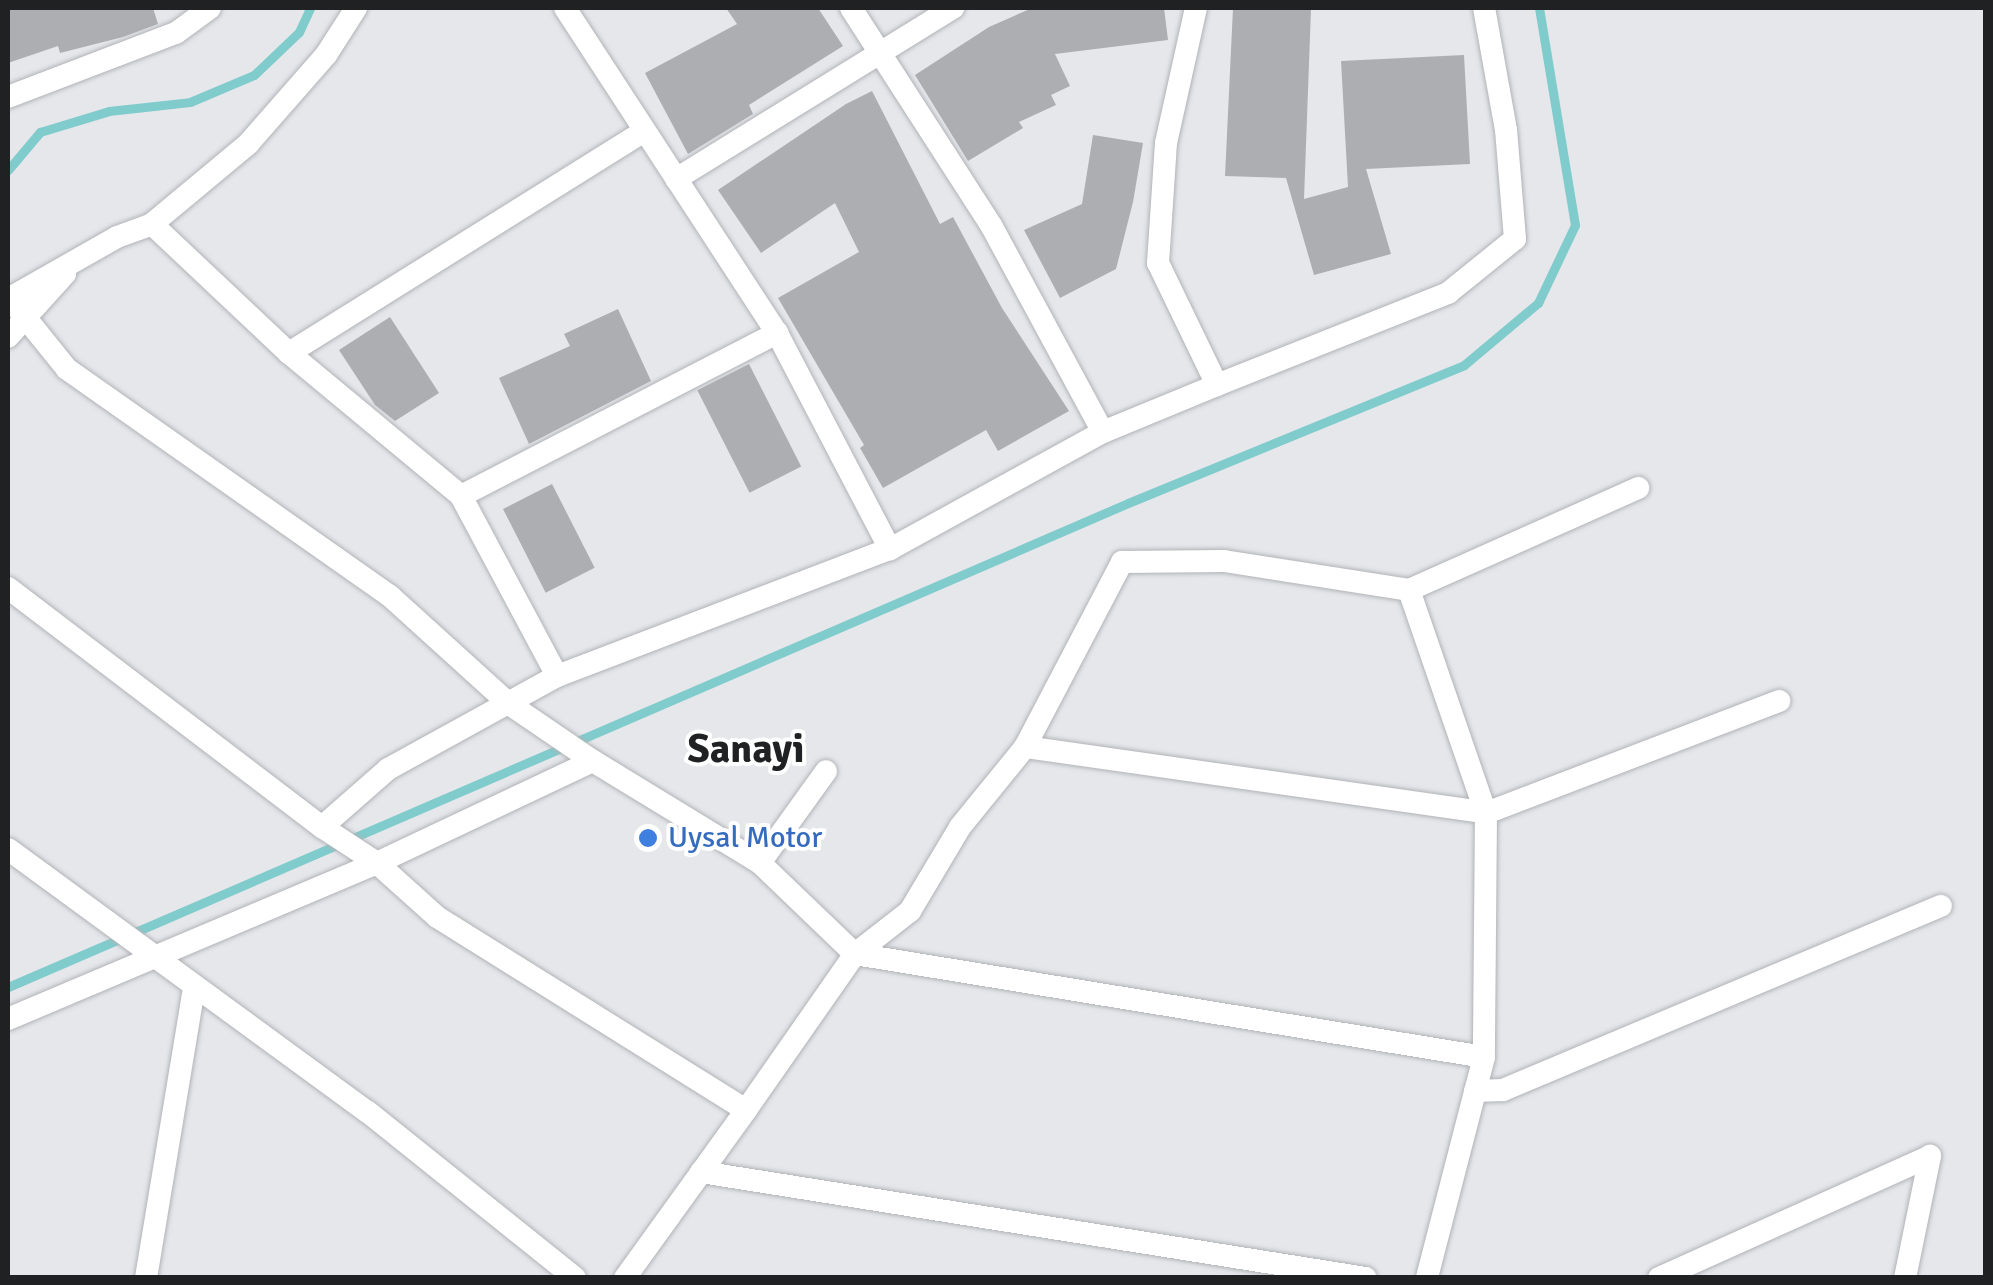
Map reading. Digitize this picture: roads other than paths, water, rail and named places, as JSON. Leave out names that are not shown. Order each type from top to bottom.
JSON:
[{"type":"street","points":[[8,97],[176,33],[210,8]]},
{"type":"street","points":[[356,8],[326,55],[248,144],[152,224],[117,237],[8,298],[16,329],[390,596],[511,704],[589,759],[760,863],[855,954],[1484,1058]]},
{"type":"street","points":[[565,8],[642,132],[777,333],[890,549]]},
{"type":"street","points":[[852,8],[992,226],[1103,432]]},
{"type":"street","points":[[676,179],[954,8]]},
{"type":"street","points":[[1196,8],[1166,143],[1158,263],[1217,384]]},
{"type":"street","points":[[324,828],[388,769],[557,676],[890,549],[1103,432],[1448,293],[1515,238],[1506,130],[1484,8]]},
{"type":"street","points":[[289,353],[642,132]]},
{"type":"street","points":[[152,224],[289,353],[462,496],[557,676]]},
{"type":"street","points":[[16,329],[77,260]]},
{"type":"street","points":[[462,496],[777,333]]},
{"type":"street","points":[[626,1278],[855,954],[910,911],[960,828],[1025,747],[1122,562],[1224,561],[1408,590],[1638,488]]},
{"type":"street","points":[[8,588],[373,861],[437,917],[746,1110]]},
{"type":"street","points":[[1408,590],[1486,813],[1484,1058],[1427,1278]]},
{"type":"street","points":[[1025,747],[1486,813],[1779,701]]},
{"type":"street","points":[[8,1019],[373,861],[589,759]]},
{"type":"street","points":[[760,863],[826,771]]},
{"type":"street","points":[[8,849],[152,958],[368,1112],[575,1278]]},
{"type":"street","points":[[1476,1091],[1504,1090],[1942,906]]},
{"type":"street","points":[[146,1278],[194,988]]},
{"type":"street","points":[[1664,1276],[1930,1156],[1905,1278]]},
{"type":"street","points":[[701,1172],[1366,1278]]},
{"type":"waterway","points":[[8,170],[40,132],[109,111],[190,102],[254,75],[299,32],[310,8]]},
{"type":"waterway","points":[[8,987],[1128,503],[1464,365],[1538,303],[1575,225],[1539,8]]},
{"type":"place","name":"Uysal Motor","points":[[648,838]]},
{"type":"district","name":"Sanayi","points":[[746,749]]}]
